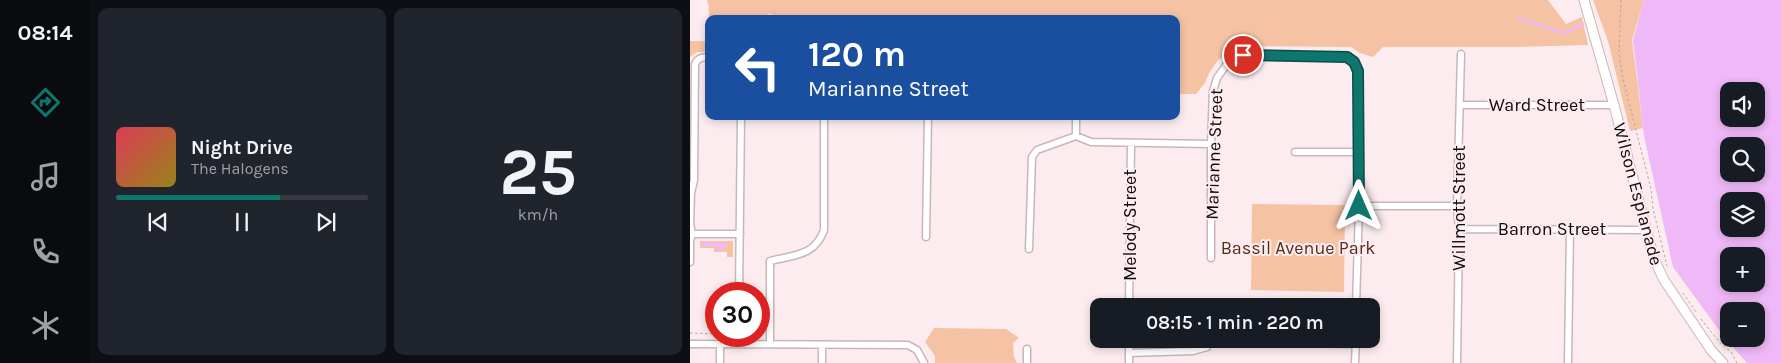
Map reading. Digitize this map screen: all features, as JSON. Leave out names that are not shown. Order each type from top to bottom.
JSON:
[{"type":"street","name":"Wilson Esplanade","points":[[1586,4],[1654,259],[1664,280],[1711,350],[1723,363]]},
{"type":"street","name":"Willmott Street","points":[[1457,363],[1459,228],[1457,206],[1461,54]]},
{"type":"street","name":"Marianne Street","points":[[1211,258],[1210,144],[1213,91],[1217,78],[1227,64],[1243,55],[1347,57],[1354,62],[1358,71],[1358,152]]},
{"type":"street","points":[[690,262],[692,234],[690,224],[691,192],[694,180],[692,142],[695,64],[698,59],[705,57]]},
{"type":"street","name":"Ward Street","points":[[1460,105],[1614,105]]},
{"type":"street","points":[[739,282],[740,120]]},
{"type":"street","points":[[770,282],[770,261],[808,252],[821,238],[824,230],[824,120]]},
{"type":"street","points":[[926,237],[928,120]]},
{"type":"street","points":[[1076,120],[1076,136]]},
{"type":"street","points":[[1029,249],[1032,158],[1037,150],[1076,136],[1091,142],[1210,144]]},
{"type":"street","name":"Melody Street","points":[[1130,298],[1131,144]]},
{"type":"street","points":[[1295,152],[1358,152],[1359,206],[1356,298]]},
{"type":"street","points":[[1359,206],[1457,206]]},
{"type":"street","name":"Barron Street","points":[[1459,228],[1645,230]]},
{"type":"street","points":[[1568,363],[1570,228]]},
{"type":"street","points":[[692,234],[740,234]]},
{"type":"street","points":[[690,344],[705,344]]},
{"type":"street","points":[[770,344],[908,345],[917,350],[924,363]]},
{"type":"street","points":[[822,344],[822,363]]},
{"type":"street","points":[[720,347],[720,363]]},
{"type":"street","points":[[1027,348],[1027,363]]},
{"type":"street","points":[[1129,348],[1129,363]]},
{"type":"street","points":[[1129,353],[1193,351],[1204,348]]},
{"type":"street","points":[[1355,363],[1356,348]]},
{"type":"path","points":[[1621,0],[1619,51],[1622,75],[1651,189],[1653,210],[1668,268]]},
{"type":"path","points":[[1681,290],[1697,314]]},
{"type":"path","points":[[1699,317],[1720,343],[1728,349],[1737,363]]},
{"type":"path","points":[[690,333],[705,334]]},
{"type":"green space","points":[[707,0],[1548,0],[1566,24],[1582,17],[1588,45],[1383,47],[1373,57],[1360,53],[1351,47],[1241,46],[1218,60],[1205,83],[1196,94],[1180,94],[1180,15],[772,15],[768,13],[769,15],[708,15]]},
{"type":"green space","points":[[1593,0],[1644,0],[1632,40],[1643,128],[1630,131],[1608,41]]},
{"type":"green space","points":[[690,41],[705,41],[705,52],[697,52],[690,57]]},
{"type":"green space","name":"Bassil Avenue Park","points":[[1252,204],[1345,205],[1344,292],[1251,290]]},
{"type":"green space","points":[[700,241],[733,241],[733,257],[727,257],[727,252],[714,252],[714,248],[700,248]]},
{"type":"green space","points":[[934,328],[1006,329],[1019,338],[1013,343],[1014,357],[1017,363],[935,363],[935,356],[925,342]]},
{"type":"shaded area","points":[[1644,0],[1781,0],[1781,363],[1747,363],[1733,347],[1765,347],[1765,302],[1720,302],[1720,332],[1673,267],[1644,136],[1633,40]]},
{"type":"shaded area","points":[[702,242],[725,243],[725,250],[717,250],[717,246],[702,246]]},
{"type":"waterway","points":[[1518,18],[1564,33],[1583,24]]},
{"type":"route","points":[[1243,55],[1347,57],[1354,62],[1358,71],[1359,206]]}]
